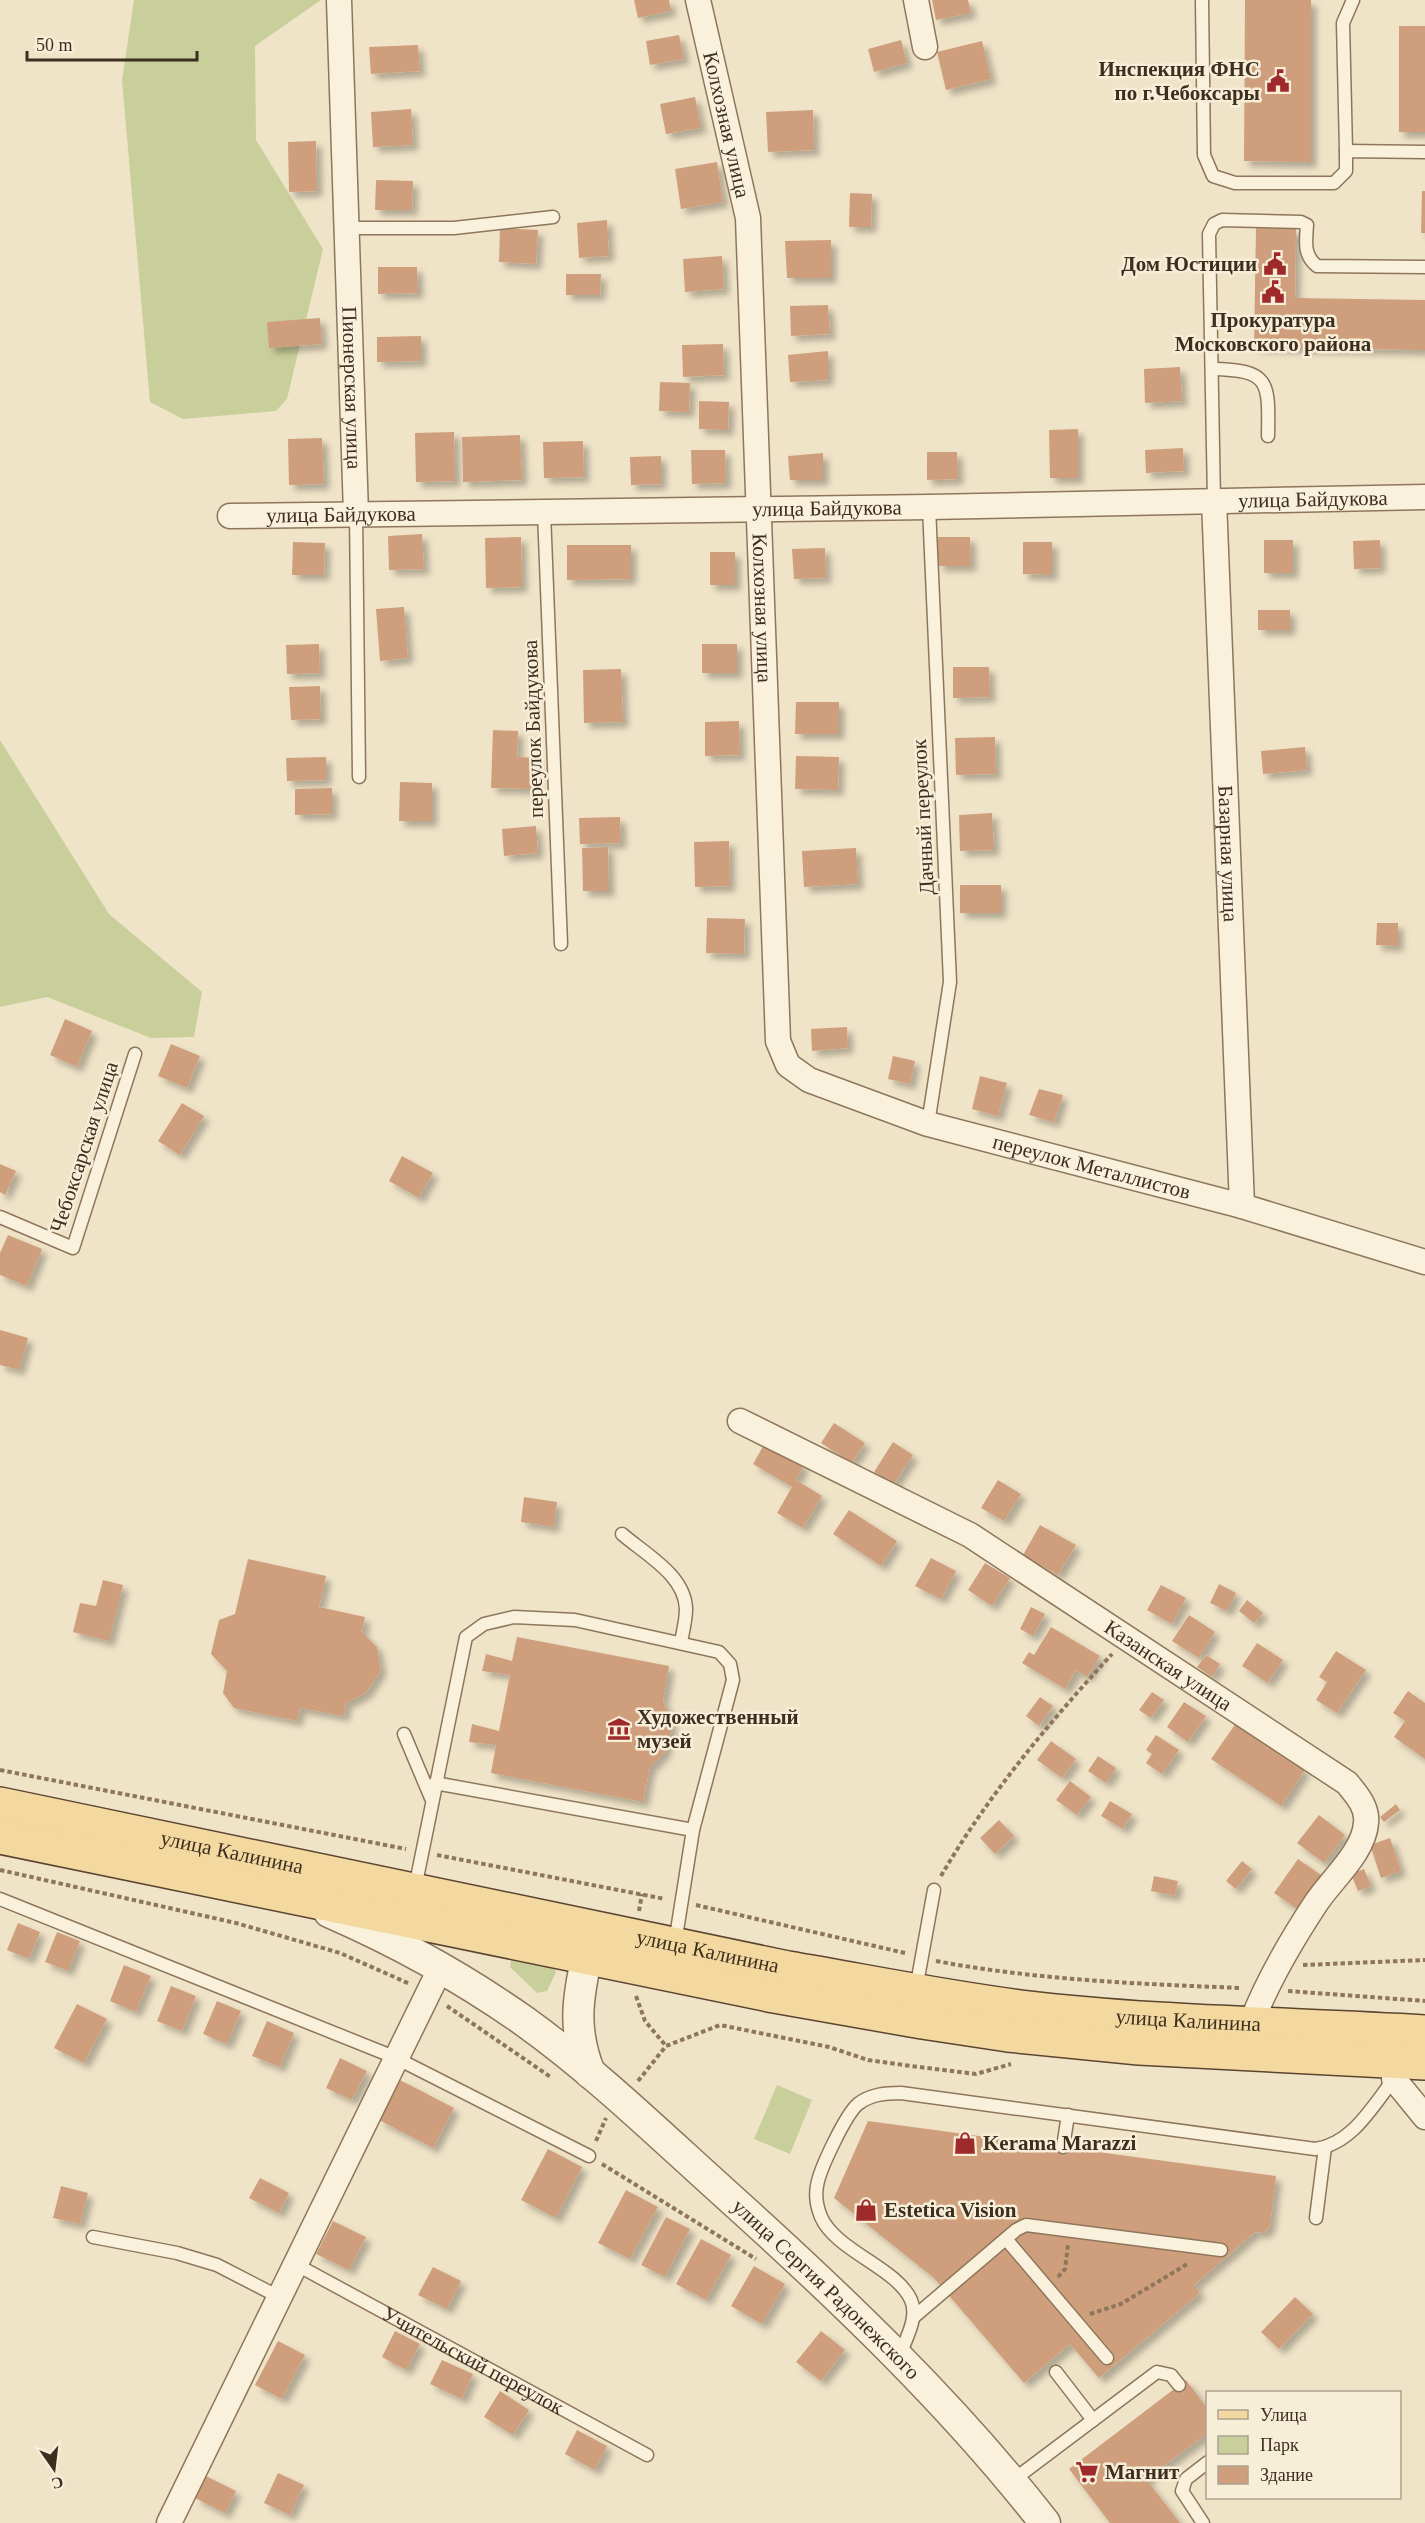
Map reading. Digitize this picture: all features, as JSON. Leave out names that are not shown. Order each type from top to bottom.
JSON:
[{"type":"main road","name":"улица Калинина","points":[[0,1804],[415,1891],[774,1996],[1008,2036],[1405,2068]]},
{"type":"main road","name":"улица Калинина","points":[[0,1837],[293,1897],[590,1942],[675,1944],[788,1968],[1043,2009],[1251,2024],[1425,2032]]},
{"type":"street","name":"Пионерская улица","points":[[339,0],[356,514]]},
{"type":"street","name":"Колхозная улица","points":[[698,0],[748,218],[778,1041]]},
{"type":"street","points":[[916,0],[925,47]]},
{"type":"street","name":"улица Байдукова","points":[[230,516],[929,507],[1425,497]]},
{"type":"street","name":"Базарная улица","points":[[1214,500],[1242,1206]]},
{"type":"street","name":"переулок Металлистов","points":[[778,1041],[789,1065],[809,1080],[928,1124],[1242,1206],[1425,1262]]},
{"type":"street","name":"Казанская улица","points":[[740,1421],[970,1536],[1125,1640],[1347,1783],[1362,1802],[1367,1820],[1364,1838],[1316,1904],[1264,1989],[1251,2024]]},
{"type":"street","name":"улица Сергия Радонежского","points":[[293,1897],[353,1923],[441,1967],[525,2022],[591,2073],[798,2259],[898,2359],[1012,2481],[1045,2523]]},
{"type":"street","name":"улица Сергия Радонежского","points":[[590,1942],[577,2000],[582,2053],[591,2073]]},
{"type":"street","points":[[174,2521],[394,2057],[441,1967]]},
{"type":"street","points":[[525,2022],[556,2018],[577,2000]]},
{"type":"street","points":[[1405,2068],[1425,2117]]},
{"type":"lane","points":[[1202,0],[1204,155],[1213,176],[1235,183],[1334,183],[1346,171],[1343,23],[1353,0]]},
{"type":"lane","points":[[1346,152],[1425,152]]},
{"type":"lane","points":[[347,228],[454,228],[553,217]]},
{"type":"lane","points":[[1214,500],[1209,234],[1214,224],[1222,220],[1301,222],[1307,225],[1306,249],[1309,260],[1317,266],[1425,267]]},
{"type":"lane","points":[[1212,369],[1244,370],[1256,375],[1265,387],[1268,402],[1268,435]]},
{"type":"lane","name":"Дачный переулок","points":[[928,1124],[950,982],[929,507]]},
{"type":"lane","name":"переулок Байдукова","points":[[544,512],[561,944]]},
{"type":"lane","name":"Пионерская улица","points":[[356,514],[359,777]]},
{"type":"lane","name":"Чебоксарская улица","points":[[0,1216],[73,1248],[135,1054]]},
{"type":"lane","points":[[622,1534],[678,1582],[685,1596],[686,1611],[681,1642]]},
{"type":"lane","points":[[415,1891],[431,1799],[466,1637],[484,1624],[514,1617],[575,1620],[719,1652],[730,1664],[733,1680],[693,1830],[675,1944]]},
{"type":"lane","points":[[404,1734],[431,1799]]},
{"type":"lane","points":[[435,1783],[693,1830]]},
{"type":"lane","points":[[916,1990],[933,1890]]},
{"type":"lane","points":[[0,1899],[394,2057],[589,2156]]},
{"type":"lane","points":[[915,2316],[908,2294],[829,2230],[818,2208],[817,2182],[848,2114],[868,2098],[895,2093],[1315,2149],[1325,2147],[1348,2135],[1405,2068]]},
{"type":"lane","points":[[1063,2147],[1068,2115]]},
{"type":"lane","points":[[1316,2218],[1325,2147]]},
{"type":"lane","points":[[898,2359],[915,2316],[1006,2239],[1026,2225],[1217,2250]]},
{"type":"lane","points":[[93,2237],[177,2253],[217,2265],[280,2298]]},
{"type":"lane","points":[[1006,2239],[1107,2358]]},
{"type":"lane","name":"Учительский переулок","points":[[297,2265],[647,2455]]},
{"type":"lane","points":[[1056,2372],[1093,2420]]},
{"type":"lane","points":[[1012,2481],[1157,2372],[1167,2373],[1179,2385]]},
{"type":"lane","points":[[1203,2523],[1182,2491],[1186,2479],[1206,2464]]},
{"type":"path","points":[[933,1890],[954,1853],[1045,1728],[1125,1640]]},
{"type":"path","points":[[0,1770],[416,1851]]},
{"type":"path","points":[[428,1854],[670,1899]]},
{"type":"path","points":[[0,1870],[236,1923],[340,1953],[416,1987]]},
{"type":"path","points":[[693,1904],[912,1954]]},
{"type":"path","points":[[931,1960],[992,1971],[1095,1982],[1245,1989]]},
{"type":"path","points":[[1278,1967],[1425,1960]]},
{"type":"path","points":[[1286,1991],[1425,2001]]},
{"type":"path","points":[[634,1993],[645,2021],[666,2046]]},
{"type":"path","points":[[444,2003],[559,2083]]},
{"type":"path","points":[[634,2086],[666,2046],[720,2025]]},
{"type":"path","points":[[598,2110],[607,2116],[589,2156],[757,2260]]},
{"type":"path","points":[[1047,2286],[1065,2269],[1070,2230]]},
{"type":"path","points":[[1073,2318],[1121,2304],[1217,2250]]},
{"type":"green space","points":[[134,0],[321,0],[255,46],[256,140],[323,249],[287,399],[276,411],[183,419],[150,402],[122,80]]},
{"type":"green space","points":[[0,740],[109,914],[202,992],[194,1037],[151,1038],[47,997],[0,1007]]},
{"type":"green space","points":[[516,1956],[553,1965],[556,1972],[547,1991],[537,1993],[510,1967],[511,1961]]},
{"type":"green space","points":[[777,2085],[812,2100],[790,2154],[754,2139]]},
{"type":"building","points":[[634,0],[669,0],[671,11],[638,18]]},
{"type":"building","points":[[932,0],[968,0],[971,13],[936,20]]},
{"type":"building","name":"Инспекция ФНС по г.Чебоксары","points":[[1245,0],[1311,0],[1311,162],[1244,161]]},
{"type":"building","points":[[1399,26],[1425,26],[1425,132],[1399,132]]},
{"type":"building","points":[[679,35],[684,59],[650,65],[646,41]]},
{"type":"building","points":[[901,40],[907,63],[874,72],[868,49]]},
{"type":"building","points":[[982,41],[991,79],[946,90],[937,52]]},
{"type":"building","points":[[418,45],[420,71],[371,74],[369,47]]},
{"type":"building","points":[[695,97],[701,128],[666,134],[660,104]]},
{"type":"building","points":[[411,109],[413,145],[373,147],[371,112]]},
{"type":"building","points":[[813,110],[814,150],[768,152],[766,112]]},
{"type":"building","points":[[316,141],[317,191],[289,192],[288,142]]},
{"type":"building","points":[[717,162],[723,202],[681,209],[675,169]]},
{"type":"building","points":[[376,180],[413,181],[412,210],[375,210]]},
{"type":"building","points":[[1422,191],[1425,191],[1425,233],[1421,233]]},
{"type":"building","points":[[850,193],[872,194],[871,227],[849,227]]},
{"type":"building","points":[[607,220],[609,256],[579,258],[577,223]]},
{"type":"building","points":[[500,228],[538,230],[536,264],[499,262]]},
{"type":"building","name":"Дом Юстиции","points":[[1256,228],[1296,229],[1295,298],[1425,300],[1425,350],[1254,347]]},
{"type":"building","points":[[831,240],[831,278],[787,278],[785,241]]},
{"type":"building","points":[[722,256],[724,289],[685,292],[683,259]]},
{"type":"building","points":[[378,267],[417,267],[418,293],[378,294]]},
{"type":"building","points":[[566,274],[601,274],[600,295],[566,295]]},
{"type":"building","points":[[828,305],[830,334],[791,336],[790,306]]},
{"type":"building","points":[[320,318],[322,344],[269,348],[267,322]]},
{"type":"building","points":[[421,336],[421,361],[377,362],[377,337]]},
{"type":"building","points":[[723,344],[724,375],[683,377],[682,345]]},
{"type":"building","points":[[828,351],[828,380],[790,382],[788,355]]},
{"type":"building","points":[[1180,367],[1182,401],[1145,403],[1144,369]]},
{"type":"building","points":[[660,382],[690,383],[689,412],[659,411]]},
{"type":"building","points":[[699,401],[729,402],[728,430],[699,429]]},
{"type":"building","points":[[1078,429],[1078,478],[1050,478],[1049,430]]},
{"type":"building","points":[[454,432],[455,481],[416,482],[415,433]]},
{"type":"building","points":[[520,435],[522,480],[463,482],[462,437]]},
{"type":"building","points":[[322,438],[324,484],[289,485],[288,439]]},
{"type":"building","points":[[583,441],[584,477],[544,478],[543,442]]},
{"type":"building","points":[[1183,448],[1184,471],[1146,473],[1145,450]]},
{"type":"building","points":[[691,450],[725,450],[726,483],[692,484]]},
{"type":"building","points":[[927,452],[957,452],[958,479],[927,480]]},
{"type":"building","points":[[823,453],[823,480],[790,480],[788,456]]},
{"type":"building","points":[[661,456],[661,484],[631,485],[630,457]]},
{"type":"building","points":[[422,534],[424,569],[389,570],[388,536]]},
{"type":"building","points":[[521,537],[522,587],[486,588],[485,538]]},
{"type":"building","points":[[938,537],[970,537],[971,566],[938,566]]},
{"type":"building","points":[[1264,540],[1293,540],[1293,573],[1264,573]]},
{"type":"building","points":[[1380,540],[1380,568],[1354,569],[1353,541]]},
{"type":"building","points":[[293,542],[325,543],[324,575],[292,575]]},
{"type":"building","points":[[1023,542],[1052,542],[1052,575],[1023,574]]},
{"type":"building","points":[[567,545],[631,545],[631,579],[567,580]]},
{"type":"building","points":[[825,548],[826,578],[794,579],[792,549]]},
{"type":"building","points":[[710,552],[735,552],[735,585],[710,585]]},
{"type":"building","points":[[404,607],[408,658],[380,661],[376,609]]},
{"type":"building","points":[[1258,610],[1290,610],[1290,630],[1258,630]]},
{"type":"building","points":[[319,644],[320,673],[287,674],[286,645]]},
{"type":"building","points":[[702,644],[737,644],[737,673],[702,673]]},
{"type":"building","points":[[953,667],[989,667],[990,697],[953,698]]},
{"type":"building","points":[[621,669],[623,722],[584,723],[583,670]]},
{"type":"building","points":[[320,686],[321,719],[291,720],[289,687]]},
{"type":"building","points":[[796,702],[839,702],[839,734],[795,734]]},
{"type":"building","points":[[739,721],[740,755],[705,756],[705,722]]},
{"type":"building","points":[[493,730],[518,731],[517,757],[536,758],[535,789],[491,788]]},
{"type":"building","points":[[995,737],[996,774],[956,775],[955,738]]},
{"type":"building","points":[[1305,747],[1307,770],[1263,774],[1261,751]]},
{"type":"building","points":[[796,756],[839,757],[838,790],[795,789]]},
{"type":"building","points":[[326,757],[326,780],[287,781],[286,758]]},
{"type":"building","points":[[400,782],[432,783],[432,821],[399,821]]},
{"type":"building","points":[[332,788],[332,814],[295,815],[295,789]]},
{"type":"building","points":[[992,813],[994,850],[960,851],[959,815]]},
{"type":"building","points":[[620,817],[621,843],[580,844],[579,818]]},
{"type":"building","points":[[536,826],[538,853],[504,856],[502,829]]},
{"type":"building","points":[[729,841],[730,886],[695,887],[694,842]]},
{"type":"building","points":[[608,847],[609,891],[583,891],[582,848]]},
{"type":"building","points":[[856,848],[858,884],[804,887],[802,851]]},
{"type":"building","points":[[960,885],[1001,885],[1001,913],[960,913]]},
{"type":"building","points":[[707,918],[745,919],[744,954],[706,953]]},
{"type":"building","points":[[1377,923],[1398,923],[1398,946],[1376,945]]},
{"type":"building","points":[[65,1019],[92,1031],[77,1067],[50,1055]]},
{"type":"building","points":[[847,1027],[848,1048],[812,1051],[811,1029]]},
{"type":"building","points":[[171,1044],[200,1056],[187,1088],[158,1076]]},
{"type":"building","points":[[893,1056],[915,1061],[910,1084],[888,1079]]},
{"type":"building","points":[[980,1076],[1007,1083],[998,1116],[972,1109]]},
{"type":"building","points":[[1039,1089],[1063,1095],[1054,1122],[1029,1115]]},
{"type":"building","points":[[182,1103],[204,1116],[180,1155],[158,1141]]},
{"type":"building","points":[[402,1156],[433,1173],[419,1198],[389,1181]]},
{"type":"building","points":[[0,1164],[16,1171],[5,1195],[0,1192]]},
{"type":"building","points":[[8,1235],[42,1249],[27,1286],[0,1275],[0,1253]]},
{"type":"building","points":[[0,1330],[28,1338],[19,1370],[0,1365]]},
{"type":"building","points":[[834,1423],[865,1443],[852,1463],[821,1443]]},
{"type":"building","points":[[893,1442],[913,1455],[894,1484],[874,1472]]},
{"type":"building","points":[[765,1443],[804,1465],[792,1487],[753,1464]]},
{"type":"building","points":[[796,1480],[822,1496],[803,1528],[777,1513]]},
{"type":"building","points":[[998,1480],[1021,1494],[1004,1521],[981,1508]]},
{"type":"building","points":[[524,1497],[557,1502],[554,1527],[521,1522]]},
{"type":"building","points":[[849,1510],[897,1541],[881,1566],[833,1534]]},
{"type":"building","points":[[1040,1525],[1076,1545],[1058,1575],[1023,1555]]},
{"type":"building","points":[[931,1558],[956,1571],[941,1599],[915,1586]]},
{"type":"building","points":[[248,1559],[326,1576],[319,1607],[365,1617],[362,1632],[377,1647],[381,1670],[366,1693],[346,1703],[344,1716],[300,1708],[297,1721],[234,1708],[223,1693],[227,1671],[211,1654],[219,1620],[235,1614]]},
{"type":"building","points":[[985,1563],[1010,1578],[992,1606],[968,1590]]},
{"type":"building","points":[[103,1580],[123,1585],[109,1641],[73,1632],[80,1603],[96,1606]]},
{"type":"building","points":[[1219,1584],[1236,1593],[1227,1611],[1210,1603]]},
{"type":"building","points":[[1161,1585],[1186,1598],[1172,1624],[1147,1610]]},
{"type":"building","points":[[1247,1600],[1263,1613],[1254,1623],[1239,1611]]},
{"type":"building","points":[[1031,1607],[1045,1614],[1033,1636],[1020,1629]]},
{"type":"building","points":[[1189,1615],[1215,1632],[1199,1658],[1172,1641]]},
{"type":"building","points":[[1051,1627],[1100,1656],[1087,1677],[1076,1670],[1065,1689],[1022,1663],[1029,1652],[1034,1655]]},
{"type":"building","points":[[517,1637],[669,1666],[663,1701],[671,1719],[671,1731],[664,1753],[650,1767],[643,1802],[491,1773],[496,1745],[469,1742],[472,1724],[499,1731],[510,1675],[482,1671],[486,1654],[512,1661]]},
{"type":"building","points":[[1257,1643],[1283,1660],[1268,1683],[1242,1666]]},
{"type":"building","points":[[1336,1651],[1366,1670],[1337,1713],[1316,1700],[1327,1682],[1319,1677]]},
{"type":"building","points":[[1206,1655],[1220,1664],[1212,1677],[1197,1667]]},
{"type":"building","points":[[1408,1691],[1425,1703],[1425,1759],[1394,1737],[1405,1721],[1393,1713]]},
{"type":"building","points":[[1152,1692],[1164,1700],[1151,1718],[1139,1710]]},
{"type":"building","points":[[1040,1697],[1053,1706],[1039,1726],[1026,1716]]},
{"type":"building","points":[[1184,1702],[1206,1716],[1188,1742],[1167,1727]]},
{"type":"building","points":[[1236,1723],[1305,1770],[1281,1806],[1211,1759]]},
{"type":"building","points":[[1156,1735],[1179,1750],[1162,1774],[1146,1763],[1152,1754],[1146,1750]]},
{"type":"building","points":[[1051,1741],[1076,1759],[1062,1778],[1037,1760]]},
{"type":"building","points":[[1098,1756],[1116,1768],[1106,1783],[1088,1771]]},
{"type":"building","points":[[1070,1781],[1091,1797],[1077,1815],[1056,1800]]},
{"type":"building","points":[[1110,1801],[1132,1814],[1123,1829],[1101,1816]]},
{"type":"building","points":[[1396,1804],[1400,1810],[1384,1822],[1380,1817]]},
{"type":"building","points":[[1319,1815],[1345,1835],[1324,1863],[1297,1843]]},
{"type":"building","points":[[999,1820],[1014,1836],[995,1854],[980,1838]]},
{"type":"building","points":[[1390,1838],[1401,1871],[1381,1878],[1370,1845]]},
{"type":"building","points":[[1298,1859],[1321,1875],[1297,1909],[1274,1893]]},
{"type":"building","points":[[1242,1861],[1252,1869],[1236,1889],[1226,1881]]},
{"type":"building","points":[[1364,1869],[1371,1886],[1358,1891],[1351,1874]]},
{"type":"building","points":[[1154,1876],[1178,1881],[1175,1896],[1151,1891]]},
{"type":"building","points":[[18,1923],[40,1932],[29,1959],[7,1950]]},
{"type":"building","points":[[57,1932],[80,1941],[68,1971],[45,1962]]},
{"type":"building","points":[[124,1965],[151,1976],[136,2012],[110,2001]]},
{"type":"building","points":[[171,1986],[196,1996],[182,2031],[157,2021]]},
{"type":"building","points":[[217,2001],[241,2011],[227,2044],[203,2034]]},
{"type":"building","points":[[77,2004],[107,2019],[84,2063],[54,2048]]},
{"type":"building","points":[[267,2021],[294,2033],[280,2067],[252,2056]]},
{"type":"building","points":[[340,2058],[367,2071],[352,2100],[326,2088]]},
{"type":"building","points":[[400,2080],[454,2108],[433,2148],[379,2120]]},
{"type":"building","points":[[868,2121],[1276,2176],[1270,2226],[1264,2233],[1255,2232],[1194,2285],[1200,2293],[1099,2378],[1070,2344],[1024,2383],[934,2278],[834,2198]]},
{"type":"building","points":[[548,2149],[582,2167],[556,2218],[521,2200]]},
{"type":"building","points":[[260,2178],[289,2193],[279,2213],[249,2198]]},
{"type":"building","points":[[61,2186],[88,2193],[80,2224],[53,2218]]},
{"type":"building","points":[[626,2190],[658,2207],[630,2259],[598,2243]]},
{"type":"building","points":[[666,2217],[690,2229],[665,2277],[641,2265]]},
{"type":"building","points":[[333,2221],[366,2237],[349,2270],[316,2254]]},
{"type":"building","points":[[701,2239],[731,2255],[706,2300],[676,2284]]},
{"type":"building","points":[[754,2266],[785,2284],[762,2324],[731,2306]]},
{"type":"building","points":[[433,2267],[461,2281],[447,2309],[418,2295]]},
{"type":"building","points":[[1295,2297],[1313,2314],[1279,2349],[1261,2332]]},
{"type":"building","points":[[395,2331],[420,2344],[406,2370],[382,2357]]},
{"type":"building","points":[[821,2331],[845,2350],[821,2381],[796,2362]]},
{"type":"building","points":[[278,2341],[305,2355],[282,2399],[255,2385]]},
{"type":"building","points":[[442,2360],[473,2374],[462,2399],[430,2384]]},
{"type":"building","points":[[1186,2380],[1206,2406],[1206,2434],[1146,2479],[1180,2523],[1110,2523],[1069,2469]]},
{"type":"building","points":[[500,2391],[529,2410],[513,2435],[484,2417]]},
{"type":"building","points":[[577,2430],[607,2446],[595,2470],[565,2454]]},
{"type":"building","points":[[278,2473],[304,2485],[290,2515],[264,2503]]},
{"type":"building","points":[[206,2476],[236,2491],[225,2513],[195,2498]]},
{"type":"place","name":"Инспекция ФНС по г.Чебоксары","points":[[1278,81]]},
{"type":"place","name":"Дом Юстиции","points":[[1275,264]]},
{"type":"place","name":"Прокуратура Московского района","points":[[1273,292]]},
{"type":"place","name":"Художественный музей","points":[[619,1729]]},
{"type":"place","name":"Kerama Marazzi","points":[[965,2143]]},
{"type":"place","name":"Estetica Vision","points":[[866,2210]]},
{"type":"place","name":"Магнит","points":[[1087,2472]]}]
